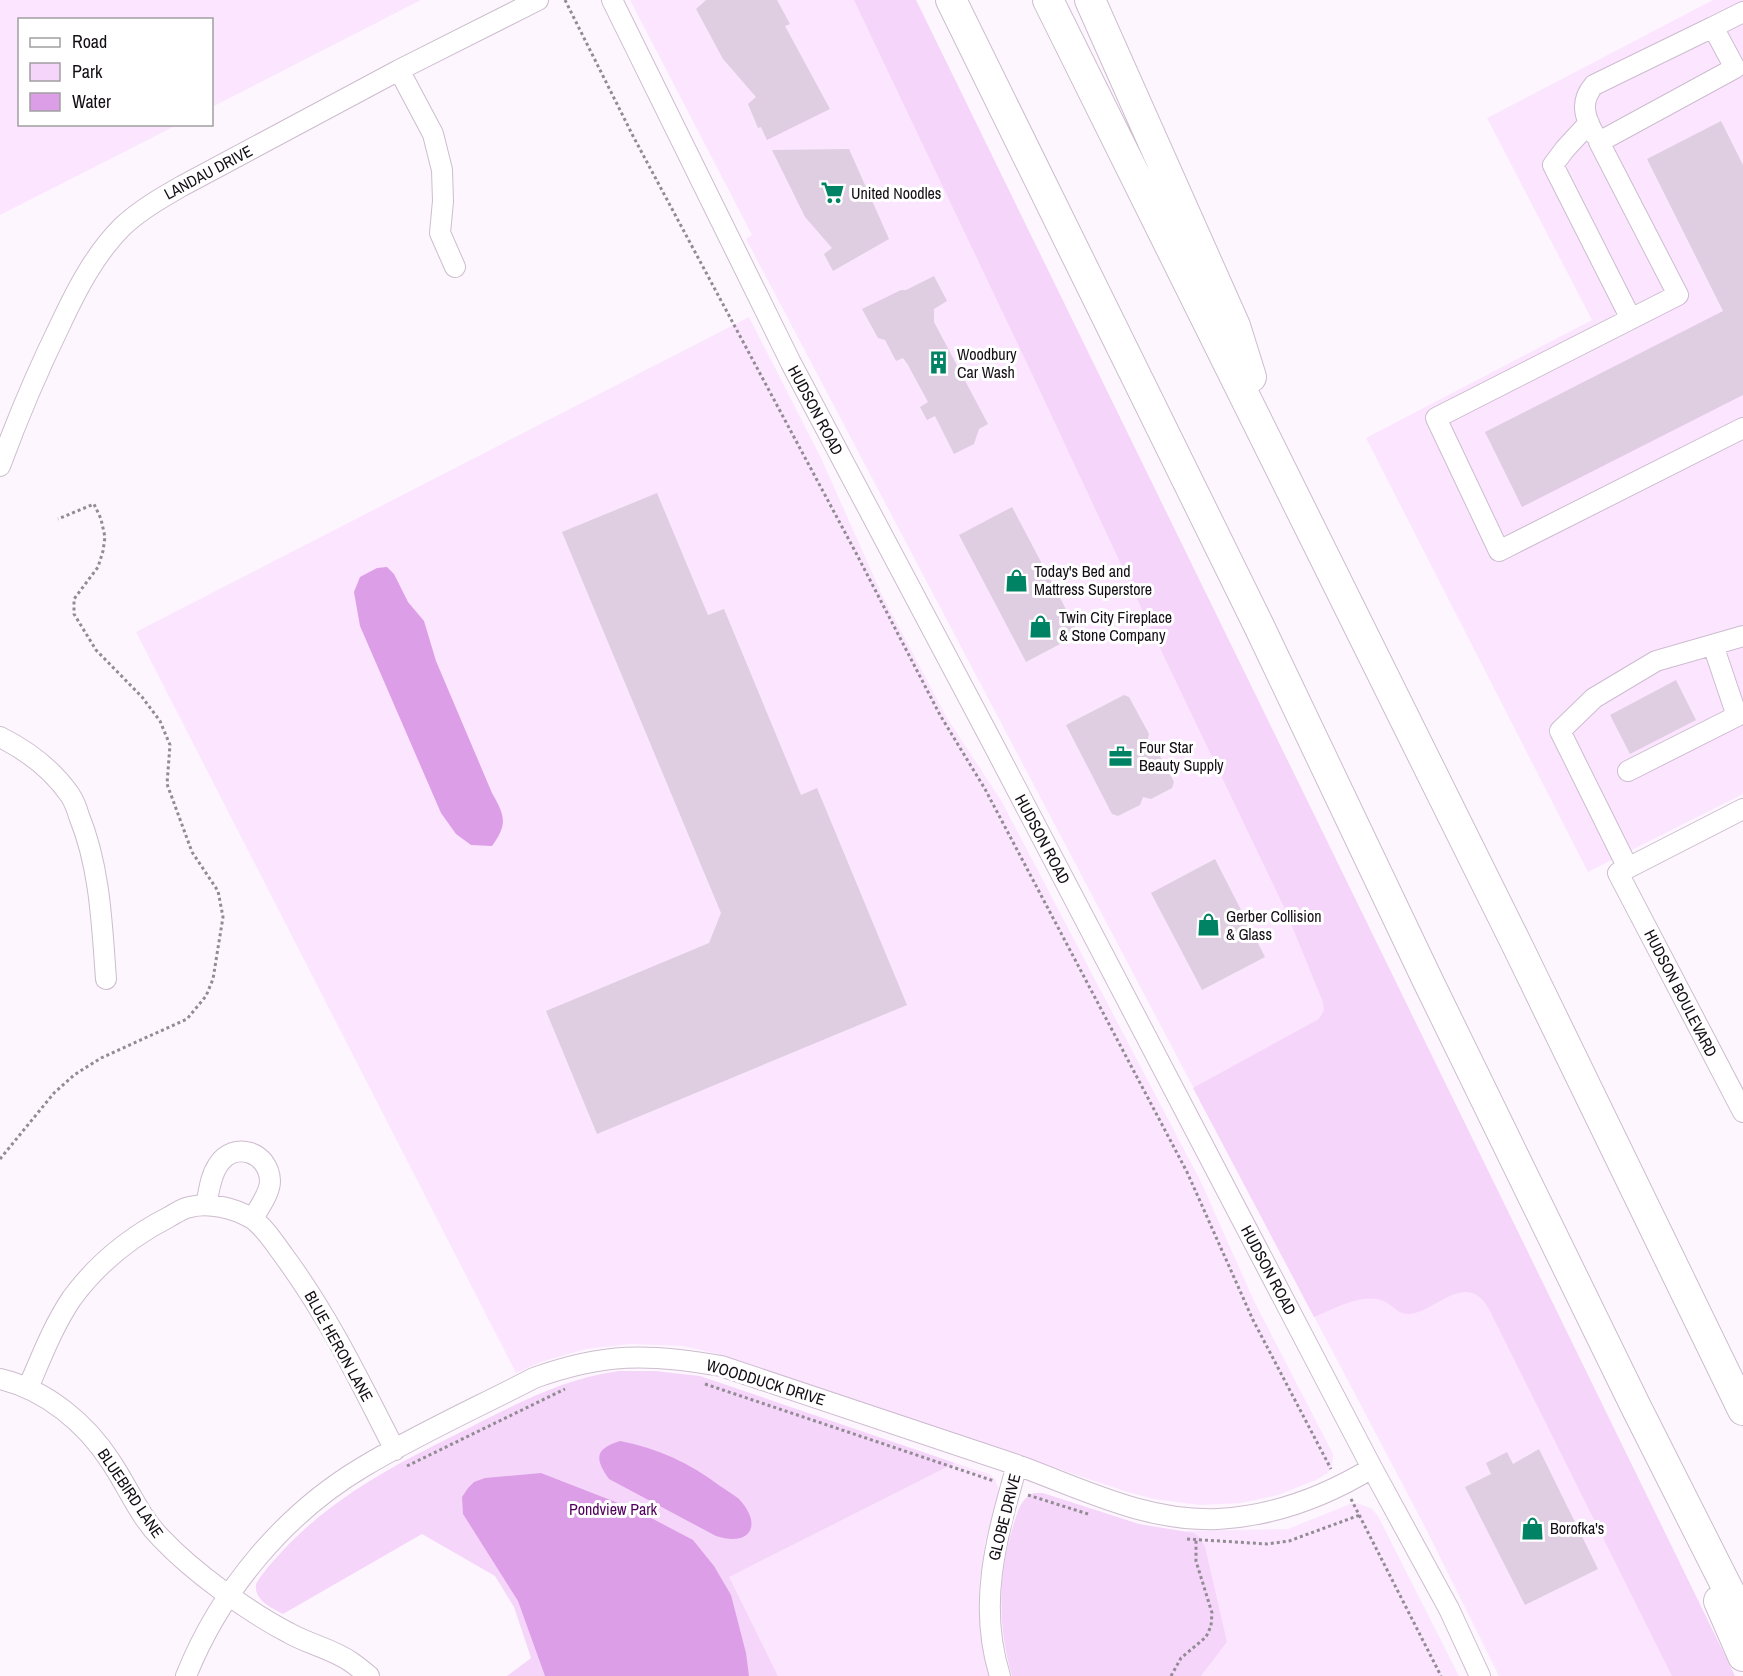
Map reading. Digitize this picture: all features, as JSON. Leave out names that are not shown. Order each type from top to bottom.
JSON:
[{"type":"highway","points":[[951,0],[1259,626],[1428,981],[1635,1405],[1743,1619]]},
{"type":"highway","points":[[1048,0],[1517,945],[1743,1410]]},
{"type":"highway","points":[[1090,0],[1234,326],[1286,482]]},
{"type":"highway","points":[[1635,1405],[1743,1656]]},
{"type":"street","name":"LANDAU DRIVE","points":[[0,466],[34,376],[79,286],[98,257],[122,228],[151,204],[182,186],[399,70],[538,0]]},
{"type":"street","name":"HUDSON ROAD","points":[[612,0],[791,363],[1372,1468],[1449,1609],[1480,1676]]},
{"type":"street","points":[[1743,12],[1594,85],[1587,93],[1585,107],[1589,123],[1678,295],[1436,418],[1499,551],[1743,428]]},
{"type":"street","points":[[1599,142],[1739,76],[1713,27]]},
{"type":"street","points":[[399,70],[433,134],[442,170],[443,201],[440,233],[455,267]]},
{"type":"street","points":[[1589,123],[1553,165],[1631,319]]},
{"type":"street","points":[[1628,771],[1740,716],[1713,645],[1743,636]]},
{"type":"street","name":"HUDSON BOULEVARD","points":[[1713,645],[1656,661],[1594,698],[1560,731],[1623,871],[1743,1112]]},
{"type":"street","points":[[0,737],[26,750],[52,773],[71,796],[87,834],[101,909],[106,979]]},
{"type":"street","points":[[1623,871],[1743,809]]},
{"type":"street","points":[[28,1388],[55,1325],[73,1297],[96,1269],[125,1244],[155,1224],[188,1207],[206,1205],[230,1209],[253,1218],[267,1193],[270,1182],[267,1170],[259,1158],[248,1152],[237,1150],[228,1154],[218,1164],[212,1176],[206,1205]]},
{"type":"street","name":"BLUE HERON LANE","points":[[253,1218],[277,1247],[322,1312],[395,1450]]},
{"type":"street","name":"WOODDUCK DRIVE","points":[[186,1676],[209,1627],[229,1595],[247,1570],[301,1513],[355,1472],[534,1378],[597,1360],[638,1356],[682,1359],[721,1366],[1017,1466],[1129,1508],[1175,1517],[1218,1519],[1266,1512],[1343,1486],[1372,1468]]},
{"type":"street","name":"BLUEBIRD LANE","points":[[0,1379],[28,1388],[54,1403],[78,1422],[98,1443],[159,1537],[179,1555],[229,1595],[291,1635],[350,1660],[369,1676]]},
{"type":"street","name":"GLOBE DRIVE","points":[[1000,1676],[992,1637],[990,1580],[996,1537],[1017,1466]]},
{"type":"path","points":[[565,0],[633,136],[771,392],[940,715],[985,789],[1187,1172],[1252,1320],[1328,1464]]},
{"type":"path","points":[[0,1159],[54,1093],[74,1075],[101,1058],[187,1019],[206,996],[213,979],[223,917],[218,891],[192,852],[167,784],[171,745],[160,721],[142,697],[96,650],[74,614],[74,600],[98,567],[103,551],[105,537],[101,519],[94,504],[58,519]]},
{"type":"path","points":[[703,1383],[994,1481]]},
{"type":"path","points":[[402,1468],[538,1401],[572,1388]]},
{"type":"path","points":[[1357,1507],[1441,1676]]},
{"type":"path","points":[[1171,1676],[1181,1658],[1206,1637],[1211,1626],[1212,1613],[1196,1561],[1196,1540],[1267,1544],[1289,1541],[1360,1515]]},
{"type":"shaded area","points":[[0,0],[421,0],[213,106],[213,18],[18,18],[18,126],[175,126],[0,215]]},
{"type":"shaded area","points":[[630,0],[916,0],[1735,1676],[1499,1676],[1424,1525],[746,239],[752,235]]},
{"type":"shaded area","points":[[1713,0],[1743,0],[1743,794],[1588,872],[1366,438],[1592,320],[1487,118]]},
{"type":"shaded area","points":[[749,317],[821,458],[883,597],[947,718],[1002,802],[1201,1182],[1254,1301],[1333,1454],[1332,1465],[1328,1473],[1316,1480],[1278,1495],[1242,1503],[1200,1505],[1154,1499],[1124,1491],[740,1361],[682,1346],[631,1344],[586,1349],[541,1362],[516,1373],[136,632]]},
{"type":"shaded area","points":[[955,1463],[989,1474],[995,1479],[1000,1492],[985,1542],[979,1588],[981,1634],[989,1676],[778,1676],[728,1577]]},
{"type":"shaded area","points":[[1357,1503],[1371,1508],[1378,1516],[1459,1676],[1201,1676],[1227,1642],[1203,1543],[1196,1535],[1186,1531],[1288,1529]]},
{"type":"green space","points":[[854,0],[916,0],[1735,1676],[1672,1676],[1489,1309],[1480,1297],[1470,1292],[1460,1293],[1418,1312],[1408,1314],[1398,1311],[1384,1301],[1357,1300],[1314,1317],[1193,1088],[1319,1019],[1324,1010],[1323,1002],[1285,909]]},
{"type":"green space","name":"Pondview Park","points":[[619,1371],[655,1371],[700,1376],[955,1463],[729,1577],[778,1676],[507,1676],[531,1658],[514,1607],[495,1576],[422,1534],[283,1614],[260,1599],[256,1584],[288,1545],[328,1509],[372,1480],[443,1441],[541,1393],[578,1380]]},
{"type":"green space","points":[[1034,1493],[1043,1493],[1139,1524],[1194,1533],[1200,1538],[1205,1547],[1227,1642],[1201,1676],[1012,1676],[1004,1638],[1002,1580],[1017,1514],[1023,1502]]},
{"type":"water","points":[[387,567],[394,574],[408,602],[424,621],[436,661],[500,808],[503,820],[501,832],[492,846],[471,845],[456,834],[441,813],[360,626],[354,592],[360,577],[377,568]]},
{"type":"water","points":[[620,1441],[673,1458],[697,1470],[734,1495],[747,1509],[751,1518],[749,1532],[737,1539],[716,1536],[609,1479],[599,1460],[601,1451]]},
{"type":"water","points":[[541,1473],[636,1510],[693,1540],[714,1566],[731,1595],[746,1653],[749,1676],[545,1676],[518,1601],[463,1514],[462,1497],[474,1482],[485,1478]]},
{"type":"building","points":[[706,0],[777,0],[790,24],[785,26],[830,109],[767,140],[761,127],[758,128],[748,104],[756,97],[723,59],[696,9]]},
{"type":"building","points":[[1721,121],[1743,165],[1743,395],[1522,507],[1485,432],[1723,311],[1647,159]]},
{"type":"building","points":[[849,149],[889,239],[833,271],[824,254],[832,248],[805,217],[772,150]]},
{"type":"building","name":"Woodbury Car Wash","points":[[934,276],[947,301],[934,309],[934,322],[988,424],[979,429],[974,444],[954,454],[935,416],[927,420],[920,407],[928,402],[908,365],[903,358],[896,361],[885,340],[878,338],[862,309]]},
{"type":"building","points":[[657,493],[708,615],[724,609],[801,795],[817,788],[907,1005],[597,1134],[546,1011],[709,943],[721,913],[562,532]]},
{"type":"building","points":[[1012,507],[1079,634],[1026,662],[959,535]]},
{"type":"building","points":[[1676,680],[1696,720],[1630,754],[1610,715]]},
{"type":"building","name":"Four Star Beauty Supply","points":[[1124,695],[1129,697],[1149,734],[1147,742],[1154,745],[1174,782],[1172,788],[1151,799],[1143,797],[1140,805],[1118,816],[1112,814],[1066,725]]},
{"type":"building","name":"Gerber Collision & Glass","points":[[1215,859],[1265,957],[1202,990],[1151,893]]},
{"type":"building","name":"Borofka's","points":[[1539,1449],[1598,1569],[1525,1605],[1465,1487],[1491,1474],[1486,1463],[1507,1452],[1513,1464]]},
{"type":"place","name":"United Noodles","points":[[833,193]]},
{"type":"place","name":"Woodbury Car Wash","points":[[939,363]]},
{"type":"place","name":"Today's Bed and Mattress Superstore","points":[[1016,580]]},
{"type":"place","name":"Twin City Fireplace & Stone Company","points":[[1041,626]]},
{"type":"place","name":"Four Star Beauty Supply","points":[[1121,756]]},
{"type":"place","name":"Gerber Collision & Glass","points":[[1208,925]]},
{"type":"place","name":"Borofka's","points":[[1532,1528]]}]
